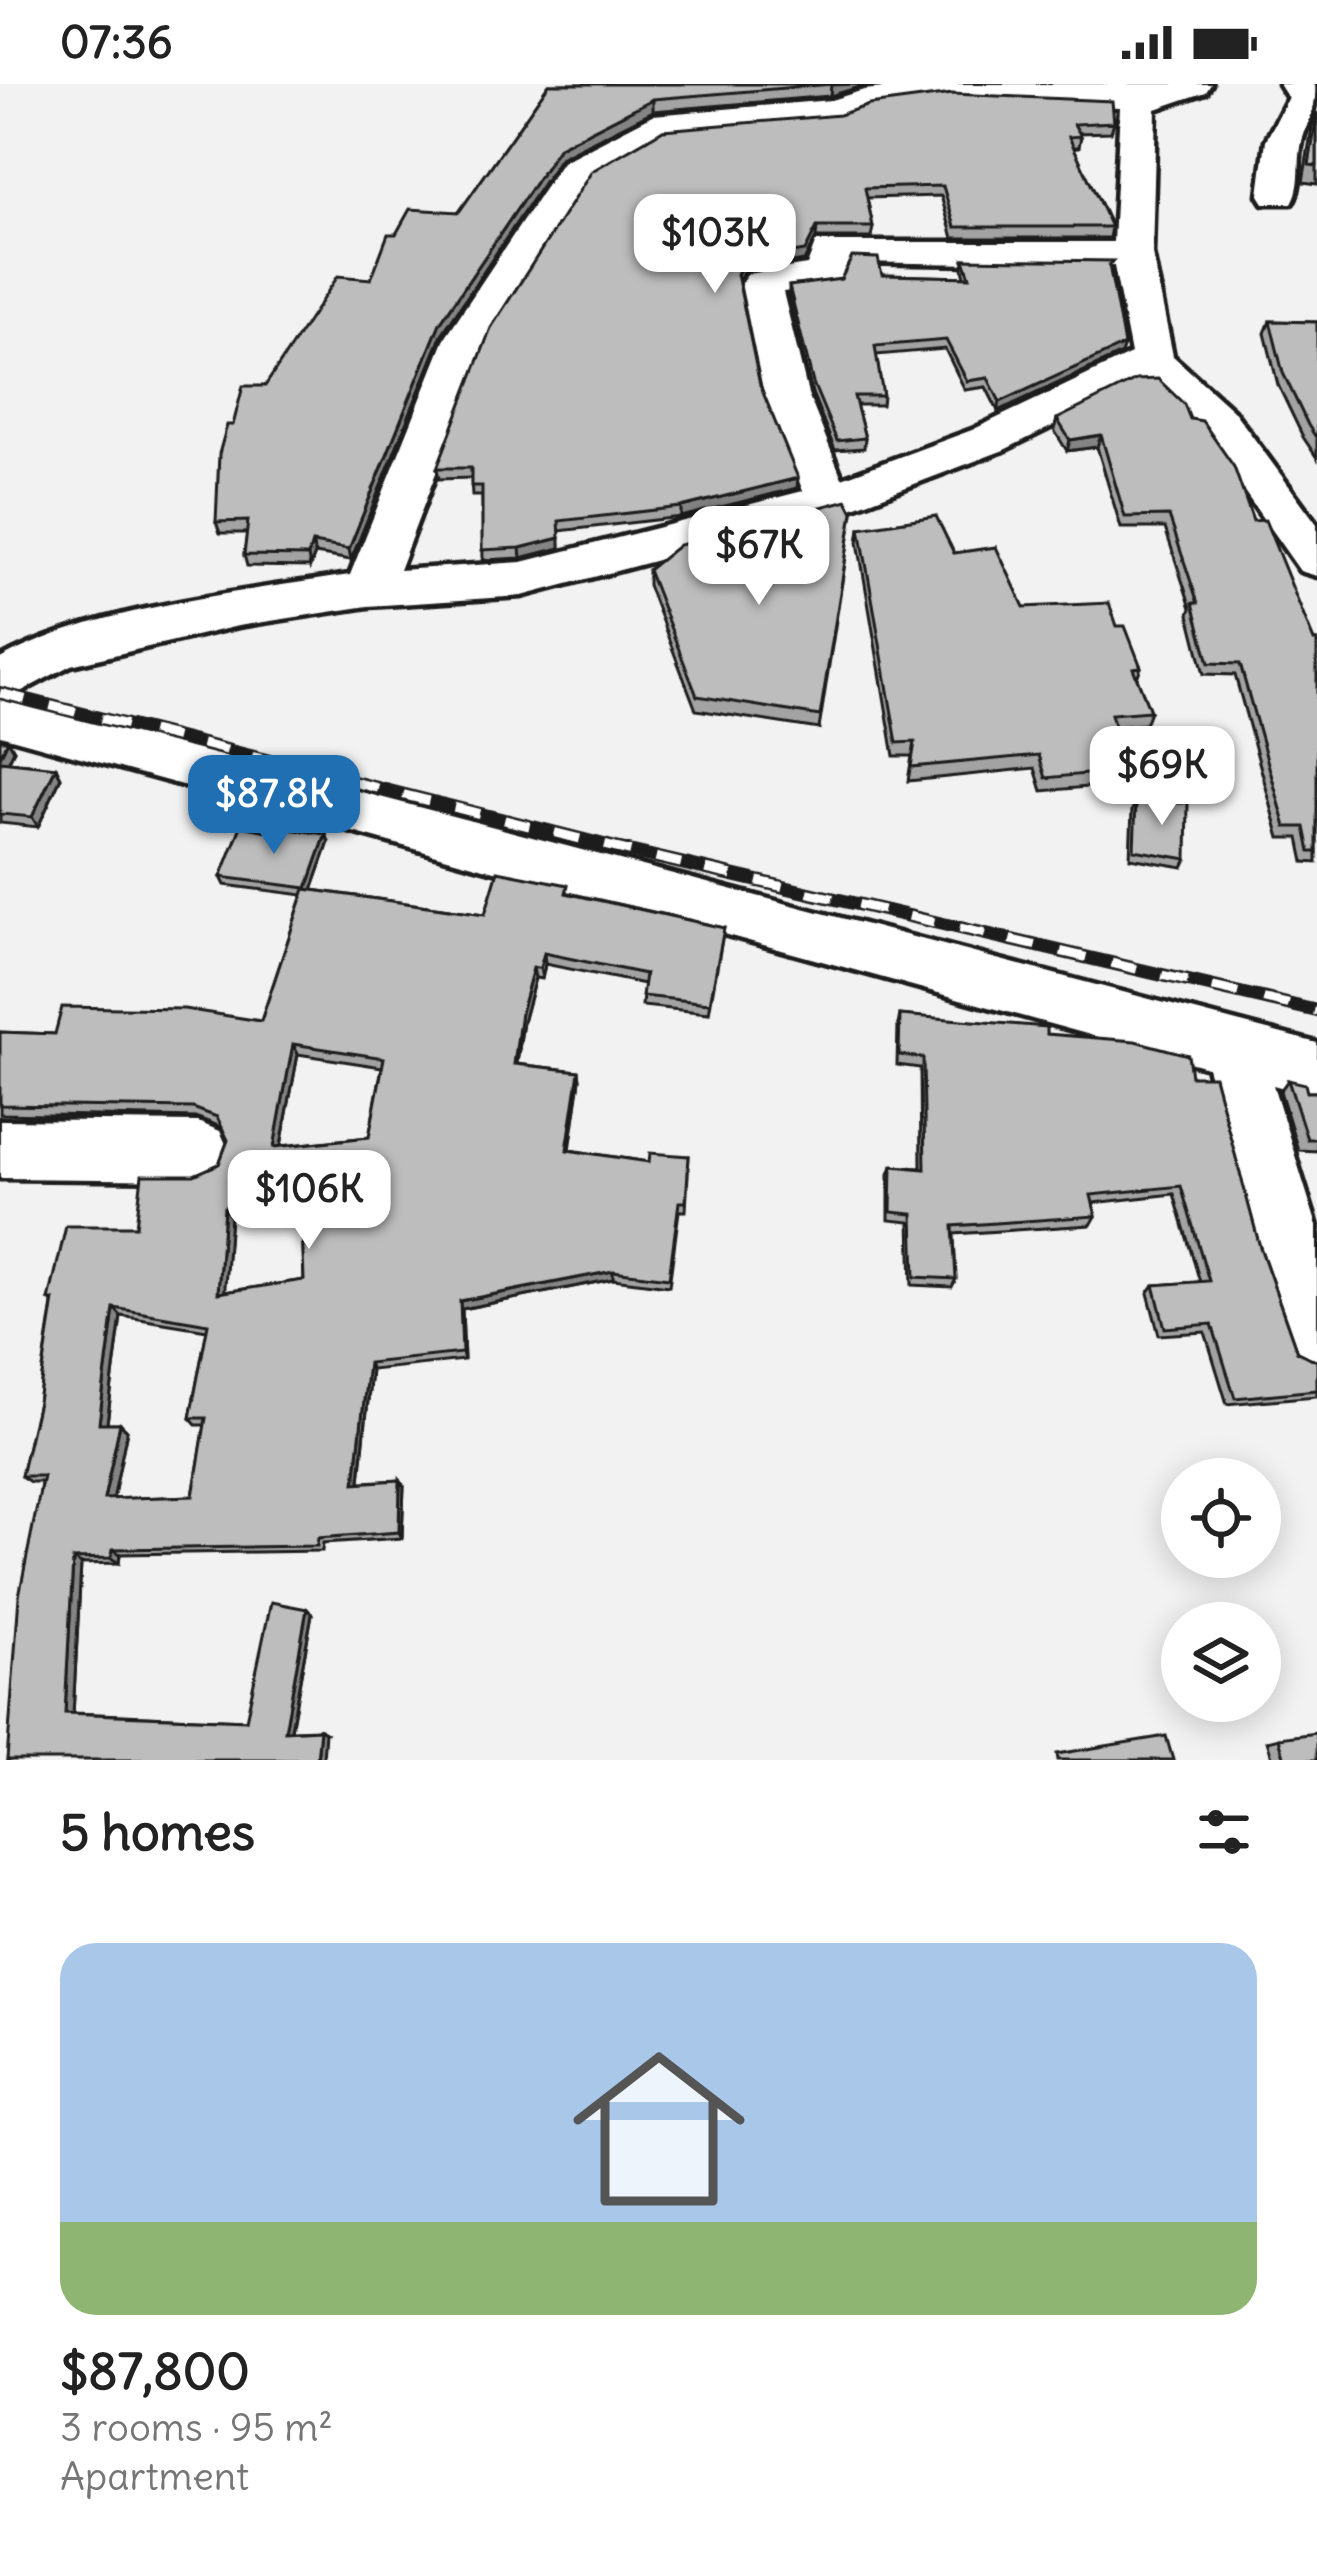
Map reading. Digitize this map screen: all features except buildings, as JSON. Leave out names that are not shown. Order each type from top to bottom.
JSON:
[{"type":"street","points":[[653,125],[674,84]]},
{"type":"street","points":[[368,589],[466,336],[575,170],[653,125],[838,110],[856,99],[923,98],[949,89],[1133,90],[1159,98],[1193,84]]},
{"type":"street","points":[[1278,195],[1284,140],[1306,98],[1297,84]]},
{"type":"street","points":[[1133,90],[1132,254],[1153,360],[1217,420],[1317,559]]},
{"type":"street","points":[[830,499],[802,452],[783,391],[761,283],[825,275],[830,250],[1132,254]]},
{"type":"street","points":[[0,682],[74,646],[238,609],[368,589],[522,579],[830,499],[988,440],[1153,360]]},
{"type":"street","points":[[0,716],[1317,1070]]},
{"type":"street","points":[[1232,1046],[1317,1334]]},
{"type":"street","points":[[0,1148],[198,1150]]},
{"type":"railway","points":[[0,693],[616,848],[1317,1011]]}]
